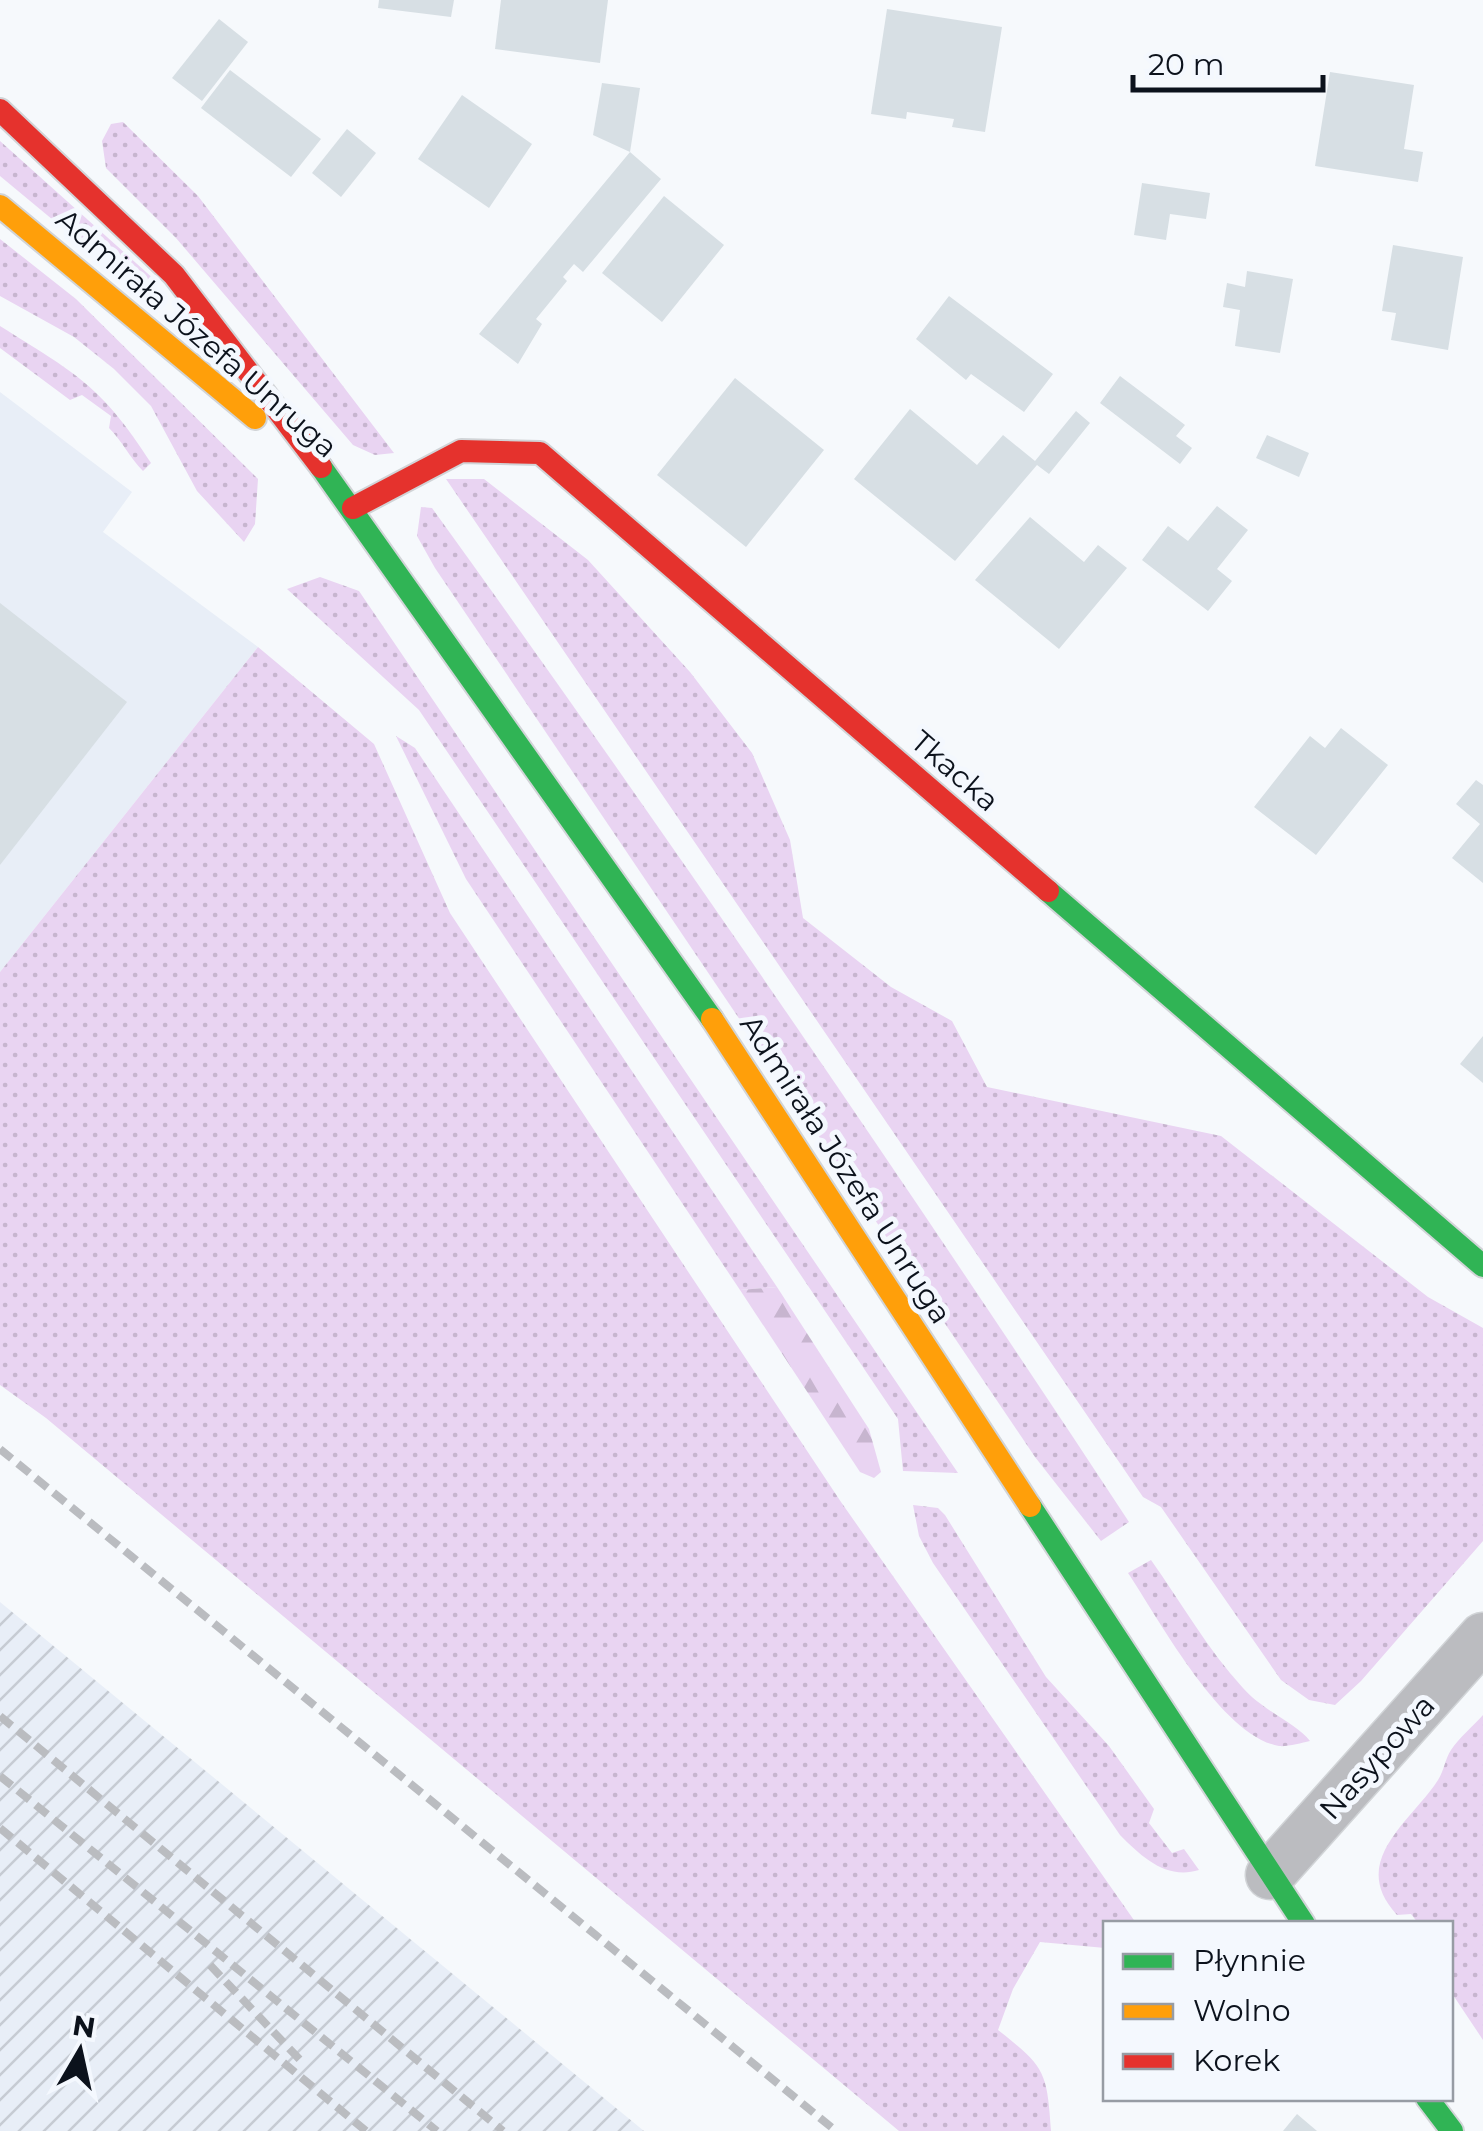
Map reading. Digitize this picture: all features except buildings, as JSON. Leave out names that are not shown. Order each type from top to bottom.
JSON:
[{"type":"street","name":"Admirała Józefa Unruga","points":[[0,110],[174,274],[353,508],[707,1012],[1302,1921]]},
{"type":"street","name":"Admirała Józefa Unruga","points":[[0,206],[266,427],[353,508]]},
{"type":"street","name":"Tkacka","points":[[353,508],[461,451],[540,452],[1483,1266]]},
{"type":"street","name":"Nasypowa","points":[[1270,1875],[1483,1637]]},
{"type":"street","points":[[1429,2101],[1452,2131]]},
{"type":"shaded area","points":[[0,392],[132,492],[103,532],[258,647],[0,972]]},
{"type":"shaded area","points":[[0,1602],[644,2131],[0,2131]]},
{"type":"green space","points":[[123,122],[198,196],[394,453],[375,455],[353,445],[176,238],[106,168],[102,141],[111,124]]},
{"type":"green space","points":[[0,141],[156,281],[151,292],[141,293],[0,176]]},
{"type":"green space","points":[[0,239],[76,299],[258,479],[255,524],[244,542],[197,491],[151,406],[74,337],[0,296]]},
{"type":"green space","points":[[0,326],[85,383],[117,416],[151,463],[143,471],[138,466],[109,428],[111,416],[82,395],[70,400],[0,348]]},
{"type":"green space","points":[[446,479],[484,479],[588,560],[690,672],[752,753],[790,840],[803,918],[891,987],[952,1021],[987,1087],[1221,1136],[1428,1297],[1483,1328],[1483,1541],[1361,1681],[1335,1705],[1309,1700],[1281,1680],[1161,1507],[1143,1497]]},
{"type":"green space","points":[[421,507],[432,508],[698,885],[1129,1522],[1101,1541],[1035,1457],[435,568],[417,536]]},
{"type":"green space","points":[[320,577],[359,591],[958,1473],[903,1471],[898,1419],[419,710],[287,589]]},
{"type":"green space","points":[[258,647],[374,744],[450,913],[841,1502],[1135,1921],[1103,1921],[1103,1948],[1040,1942],[1013,1989],[998,2030],[1026,2053],[1041,2072],[1048,2095],[1051,2131],[899,2131],[46,1418],[0,1385],[0,972]]},
{"type":"green space","points":[[396,736],[415,748],[777,1287],[740,1290],[466,879]]},
{"type":"green space","points":[[777,1287],[869,1429],[881,1472],[874,1478],[860,1472],[740,1290]]},
{"type":"green space","points":[[913,1505],[938,1508],[945,1515],[1046,1677],[1109,1746],[1154,1809],[1149,1823],[1172,1853],[1184,1849],[1199,1870],[1165,1869],[1120,1835],[933,1563],[919,1536]]},
{"type":"green space","points":[[1151,1560],[1206,1642],[1243,1688],[1310,1741],[1279,1746],[1257,1738],[1214,1699],[1128,1573]]},
{"type":"green space","points":[[1483,1715],[1483,2040],[1453,1995],[1453,1921],[1416,1921],[1411,1914],[1397,1915],[1383,1895],[1379,1877],[1381,1859],[1389,1843],[1438,1780],[1454,1746]]},
{"type":"railway","points":[[0,1449],[836,2131]]},
{"type":"railway","points":[[0,1716],[503,2131]]},
{"type":"railway","points":[[0,1776],[437,2131]]},
{"type":"railway","points":[[0,1828],[366,2131]]},
{"type":"railway","points":[[210,1965],[303,2063]]},
{"type":"traffic: fast","points":[[321,467],[712,1019]]},
{"type":"traffic: fast","points":[[1048,891],[1483,1266]]},
{"type":"traffic: fast","points":[[1030,1506],[1302,1921]]},
{"type":"traffic: fast","points":[[1429,2101],[1452,2131]]},
{"type":"traffic: slow","points":[[0,206],[255,418]]},
{"type":"traffic: slow","points":[[712,1019],[1030,1506]]},
{"type":"traffic: jam","points":[[0,110],[174,275],[321,467]]},
{"type":"traffic: jam","points":[[353,508],[461,451],[540,453],[1048,891]]}]
